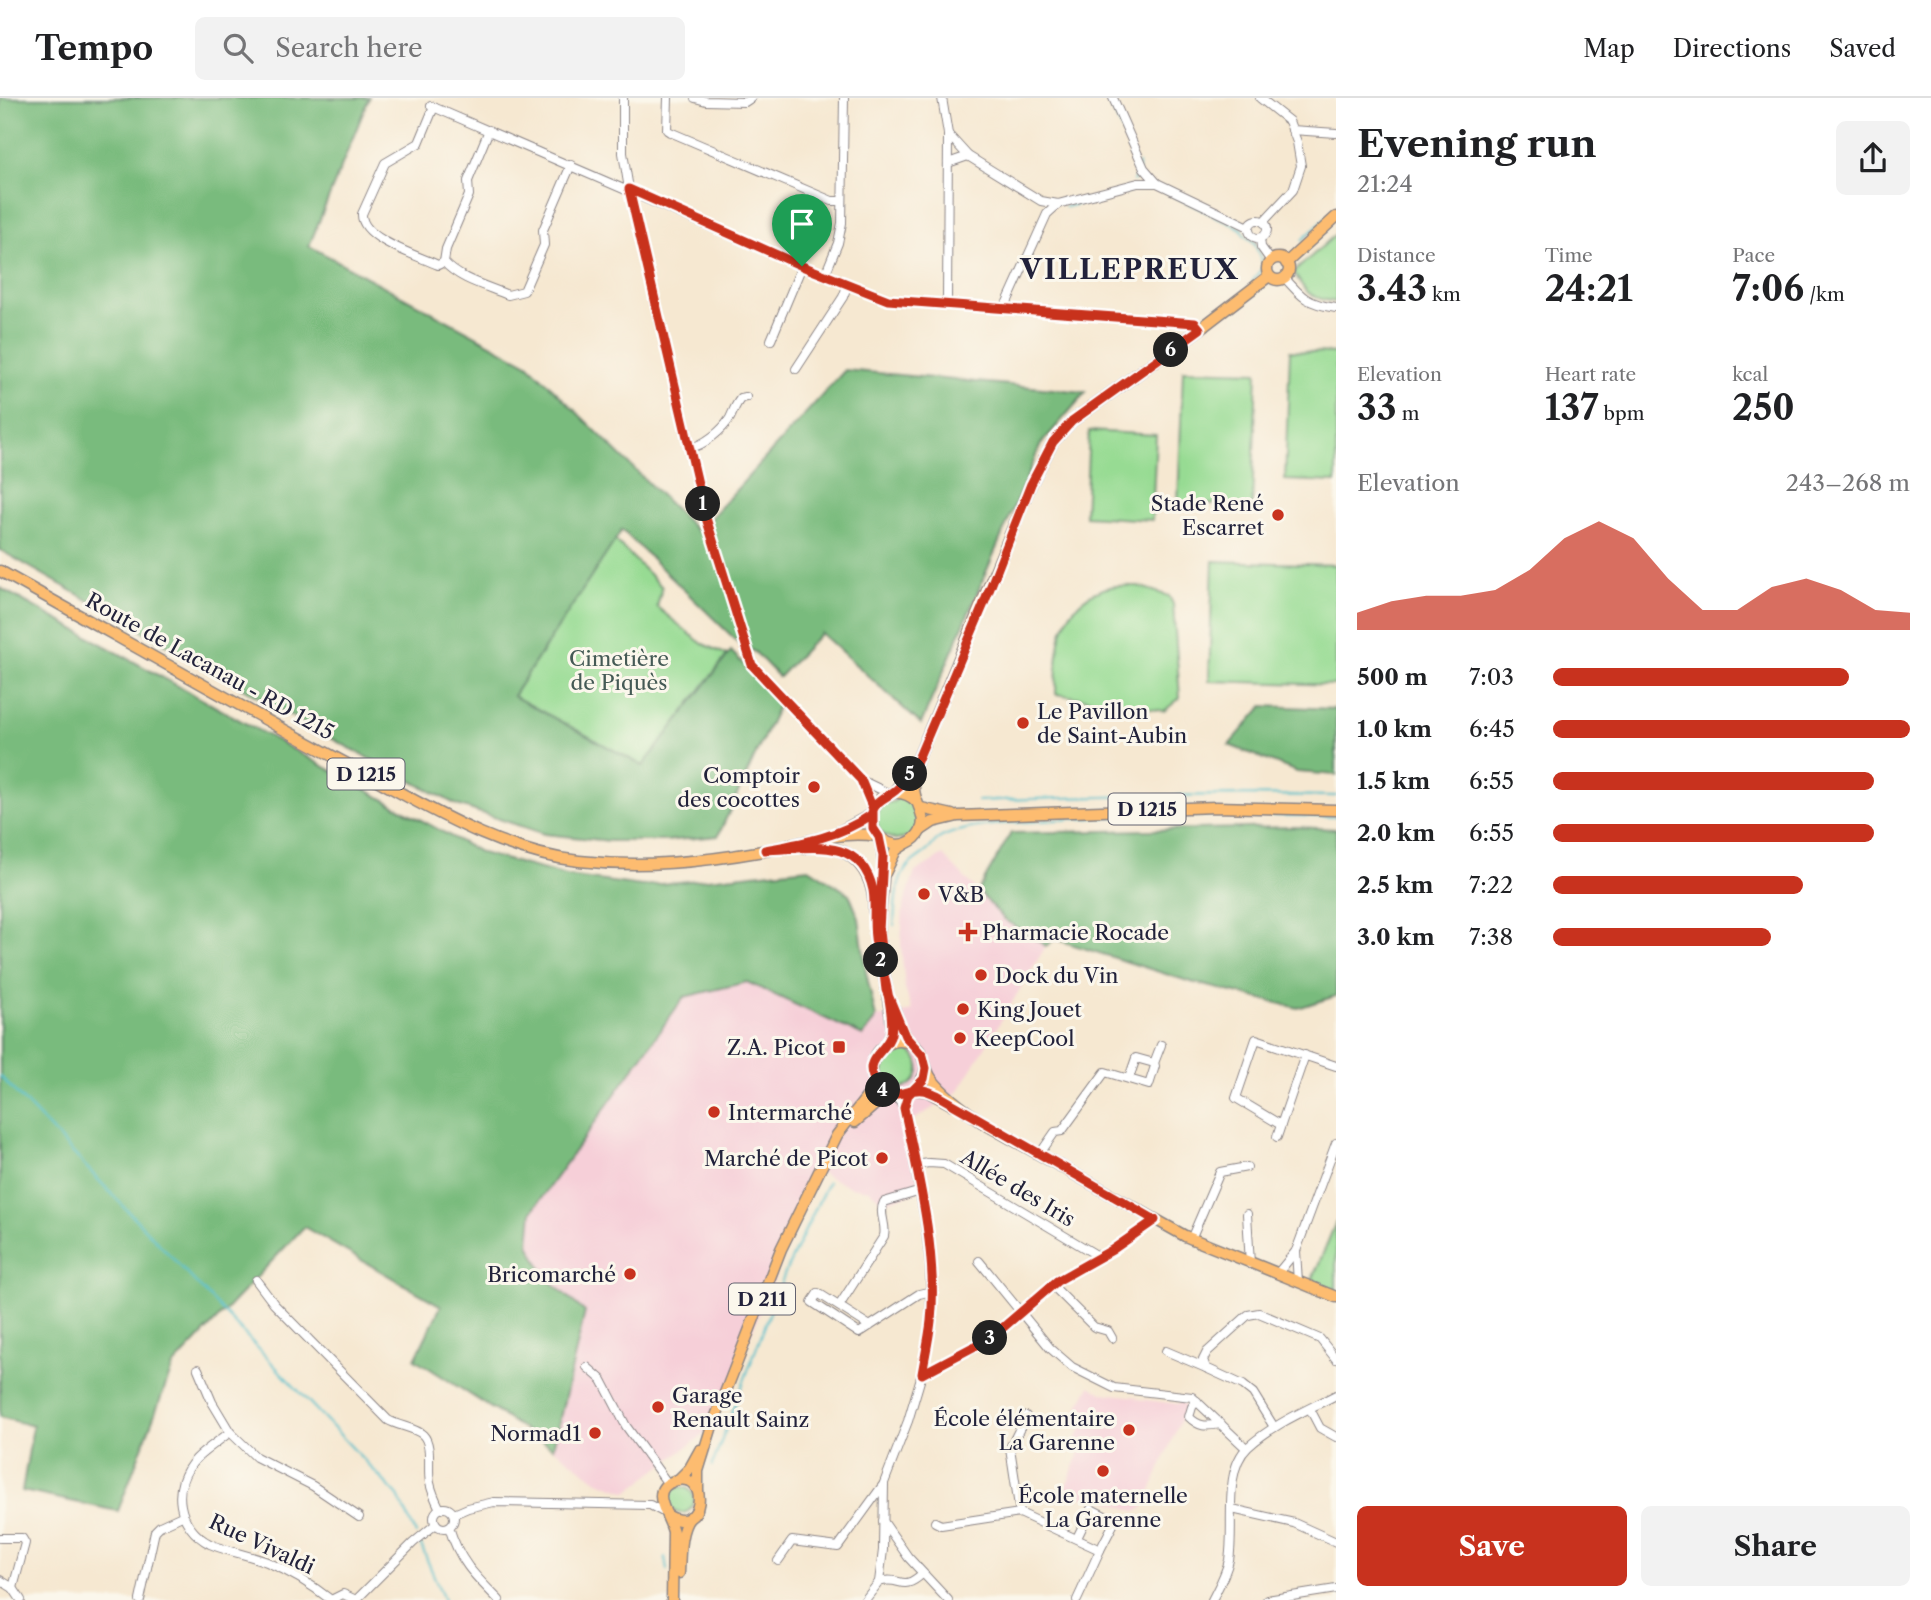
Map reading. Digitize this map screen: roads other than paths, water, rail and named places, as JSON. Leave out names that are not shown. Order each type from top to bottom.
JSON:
[{"type":"main road","points":[[1286,262],[1336,217]]},
{"type":"main road","points":[[1269,276],[1267,267],[1271,261],[1277,258],[1286,262]]},
{"type":"main road","points":[[1269,276],[1278,280],[1284,277],[1288,272],[1286,262]]},
{"type":"main road","points":[[888,1043],[892,1030],[879,931],[882,846],[873,828],[872,812],[879,800],[892,793],[915,766],[1031,484],[1053,442],[1072,421],[1269,276]]},
{"type":"main road","name":"Route de Lacanau - RD 1215","points":[[0,571],[326,753],[479,832],[519,847],[574,860],[621,865],[668,864],[765,850]]},
{"type":"main road","points":[[883,875],[896,850],[912,840],[921,830],[923,823],[914,789],[915,766]]},
{"type":"main road","points":[[892,793],[907,794],[919,805]]},
{"type":"main road","name":"D 1215","points":[[919,805],[958,816]]},
{"type":"main road","name":"D 1215","points":[[921,830],[933,822],[958,816],[1216,807],[1336,810]]},
{"type":"main road","name":"D 1215","points":[[832,836],[872,812]]},
{"type":"main road","name":"D 1215","points":[[765,850],[832,836],[878,836]]},
{"type":"main road","points":[[878,836],[891,844],[905,843]]},
{"type":"main road","points":[[765,850],[826,847],[842,851],[857,862],[869,879],[873,891],[873,931],[882,965]]},
{"type":"main road","points":[[886,990],[901,1029],[910,1044],[923,1056],[933,1081],[972,1115]]},
{"type":"main road","points":[[910,1044],[897,1041],[888,1043],[881,1047],[873,1060],[872,1072],[877,1084],[891,1094],[921,1090],[937,1095],[1191,1239],[1336,1297]]},
{"type":"main road","points":[[912,1091],[924,1079],[926,1068]]},
{"type":"main road","name":"D 211","points":[[698,1490],[698,1472],[711,1429],[781,1250],[818,1171],[844,1125],[877,1084]]},
{"type":"main road","name":"D 211","points":[[818,1171],[848,1128],[891,1094]]},
{"type":"main road","name":"D 211","points":[[669,1485],[690,1468],[711,1429]]},
{"type":"main road","points":[[673,1600],[673,1532],[661,1503],[669,1485],[690,1482],[698,1490],[700,1502],[685,1523],[680,1600]]},
{"type":"main road","points":[[666,1514],[678,1520],[690,1517]]},
{"type":"street","points":[[623,98],[623,153],[629,189],[706,518],[752,665],[861,780],[873,788],[892,793]]},
{"type":"street","points":[[668,98],[667,130],[670,132],[832,201],[842,201]]},
{"type":"street","points":[[695,98],[706,101],[746,102],[751,98]]},
{"type":"street","points":[[825,275],[838,243],[842,223],[844,98]]},
{"type":"street","points":[[942,98],[948,134],[947,304]]},
{"type":"street","points":[[1113,98],[1144,168],[1157,183],[1250,227],[1253,236],[1260,238]]},
{"type":"street","points":[[1260,98],[1289,121],[1297,142],[1301,166],[1293,190],[1263,222]]},
{"type":"street","points":[[444,262],[438,265],[386,242],[365,227],[362,220],[362,214],[384,163],[419,143],[432,106],[802,266],[888,300],[1195,323],[1200,329]]},
{"type":"street","points":[[444,262],[446,249],[469,194],[468,181],[489,130]]},
{"type":"street","points":[[1292,130],[1336,133]]},
{"type":"street","points":[[948,134],[968,156],[1041,201],[1058,204],[1138,183],[1157,183]]},
{"type":"street","points":[[948,163],[968,156]]},
{"type":"street","points":[[444,262],[453,272],[508,296],[524,291],[544,245],[543,230],[571,165]]},
{"type":"street","points":[[1138,183],[1144,168]]},
{"type":"street","points":[[1041,201],[1047,214]]},
{"type":"street","points":[[1004,309],[1047,214],[1058,204]]},
{"type":"street","points":[[1250,227],[1255,221],[1263,222]]},
{"type":"street","points":[[1263,222],[1267,230],[1260,238],[1261,247],[1271,261]]},
{"type":"street","points":[[771,340],[802,266]]},
{"type":"street","points":[[1284,277],[1298,295],[1308,302],[1336,307]]},
{"type":"street","points":[[796,369],[848,284]]},
{"type":"street","points":[[690,448],[704,444],[730,418],[734,406],[741,398],[746,397]]},
{"type":"street","points":[[861,780],[872,812]]},
{"type":"street","points":[[1281,1125],[1237,1098],[1257,1035],[1336,1066]]},
{"type":"street","points":[[1040,1155],[1055,1132],[1062,1131],[1105,1072],[1149,1085],[1161,1045]]},
{"type":"street","points":[[1277,1137],[1305,1055]]},
{"type":"street","points":[[1129,1078],[1136,1058],[1154,1063]]},
{"type":"street","points":[[904,1108],[912,1091]]},
{"type":"street","points":[[778,1561],[792,1541],[838,1547],[884,1483],[908,1422],[922,1374],[931,1321],[932,1291],[916,1165],[904,1108],[891,1094]]},
{"type":"street","points":[[1277,1274],[1296,1251],[1336,1143]]},
{"type":"street","name":"Allée des Iris","points":[[916,1165],[944,1164],[1098,1256]]},
{"type":"street","points":[[1191,1239],[1220,1172],[1247,1167]]},
{"type":"street","points":[[839,1306],[884,1236],[882,1205],[889,1200],[920,1191]]},
{"type":"street","points":[[1248,1214],[1251,1264]]},
{"type":"street","points":[[922,1374],[992,1337],[1052,1285],[1112,1250],[1155,1220]]},
{"type":"street","points":[[1296,1251],[1298,1282]]},
{"type":"street","points":[[979,1261],[1057,1355],[1094,1380],[1114,1388],[1192,1396],[1246,1448]]},
{"type":"street","points":[[256,1280],[274,1304],[388,1420],[425,1436],[430,1485],[440,1509]]},
{"type":"street","points":[[1052,1285],[1094,1327],[1108,1331],[1112,1338]]},
{"type":"street","points":[[870,1326],[818,1293],[812,1303],[859,1333],[870,1326],[919,1294],[932,1291]]},
{"type":"street","points":[[1206,1368],[1203,1360],[1207,1352],[1248,1315],[1259,1313],[1320,1339],[1336,1359]]},
{"type":"street","points":[[1167,1351],[1243,1385],[1253,1393],[1274,1427]]},
{"type":"street","points":[[587,1367],[602,1380],[626,1426],[669,1485],[650,1505]]},
{"type":"street","points":[[198,1369],[212,1402],[230,1432],[256,1457],[313,1486],[359,1517]]},
{"type":"street","points":[[1212,1600],[1228,1564],[1234,1470],[1246,1448],[1274,1427],[1336,1395]]},
{"type":"street","points":[[1197,1401],[1189,1417],[1200,1426],[1221,1424]]},
{"type":"street","points":[[1310,1409],[1320,1428],[1336,1437]]},
{"type":"street","points":[[1020,1513],[1010,1448],[1026,1416]]},
{"type":"street","name":"Rue Vivaldi","points":[[230,1432],[196,1460],[183,1477],[180,1494],[182,1516],[196,1535],[213,1545],[270,1563],[300,1578],[331,1600],[343,1594],[356,1600]]},
{"type":"street","points":[[865,1600],[879,1582],[884,1483]]},
{"type":"street","points":[[454,1514],[494,1503],[650,1505],[666,1514]]},
{"type":"street","points":[[436,1524],[435,1514],[440,1509],[446,1508],[454,1514]]},
{"type":"street","points":[[1077,1538],[1091,1509],[1115,1521],[1077,1600]]},
{"type":"street","points":[[1232,1509],[1293,1523],[1336,1542]]},
{"type":"street","points":[[935,1522],[941,1525],[1020,1513],[1100,1550]]},
{"type":"street","points":[[436,1524],[443,1528],[449,1527],[454,1520],[454,1514]]},
{"type":"street","name":"Rue Vivaldi","points":[[140,1600],[156,1531],[160,1526],[182,1516]]},
{"type":"street","points":[[883,1521],[922,1574],[948,1600]]},
{"type":"street","points":[[356,1600],[416,1540],[436,1524]]},
{"type":"street","points":[[449,1527],[455,1549],[476,1577],[499,1600]]},
{"type":"street","points":[[0,1538],[22,1538],[25,1544],[13,1588]]},
{"type":"street","points":[[879,1582],[892,1580],[913,1583],[922,1574]]},
{"type":"street","points":[[0,1580],[13,1588],[21,1600]]},
{"type":"street","points":[[1268,1600],[1336,1589]]},
{"type":"waterway","points":[[1108,100],[1130,146]]},
{"type":"waterway","points":[[1133,181],[1138,174],[1138,164]]},
{"type":"waterway","points":[[1065,207],[1144,187],[1156,187],[1242,229],[1244,235],[1254,242],[1262,261]]},
{"type":"waterway","points":[[1302,240],[1336,209]]},
{"type":"waterway","points":[[1252,282],[1262,268]]},
{"type":"waterway","points":[[977,801],[1156,796],[1336,796]]},
{"type":"waterway","points":[[894,925],[897,893],[905,870],[937,840],[967,829],[1065,819],[1142,816],[1336,817]]},
{"type":"waterway","points":[[0,1076],[398,1496],[416,1534]]},
{"type":"waterway","points":[[712,1466],[784,1275],[828,1182]]},
{"type":"waterway","points":[[420,1543],[444,1600]]},
{"type":"waterway","points":[[665,1557],[667,1570]]},
{"type":"place","name":"Stade René Escarret","points":[[1278,515]]},
{"type":"place","name":"Le Pavillon de Saint-Aubin","points":[[1023,723]]},
{"type":"place","name":"Comptoir des cocottes","points":[[814,787]]},
{"type":"place","name":"V&B","points":[[924,894]]},
{"type":"place","name":"Pharmacie Rocade","points":[[968,932]]},
{"type":"place","name":"Dock du Vin","points":[[981,975]]},
{"type":"place","name":"King Jouet","points":[[963,1009]]},
{"type":"place","name":"KeepCool","points":[[960,1038]]},
{"type":"place","name":"Z.A. Picot","points":[[839,1047]]},
{"type":"place","name":"Intermarché","points":[[714,1112]]},
{"type":"place","name":"Marché de Picot","points":[[882,1158]]},
{"type":"place","name":"Bricomarché","points":[[630,1274]]},
{"type":"place","name":"Garage Renault Sainz","points":[[658,1407]]},
{"type":"place","name":"École élémentaire La Garenne","points":[[1129,1430]]},
{"type":"place","name":"Normad1","points":[[595,1433]]},
{"type":"place","name":"École maternelle La Garenne","points":[[1103,1471]]},
{"type":"district","name":"VILLEPREUX","points":[[1130,269]]},
{"type":"park label","name":"Cimetière de Piquès","points":[[619,670]]}]
